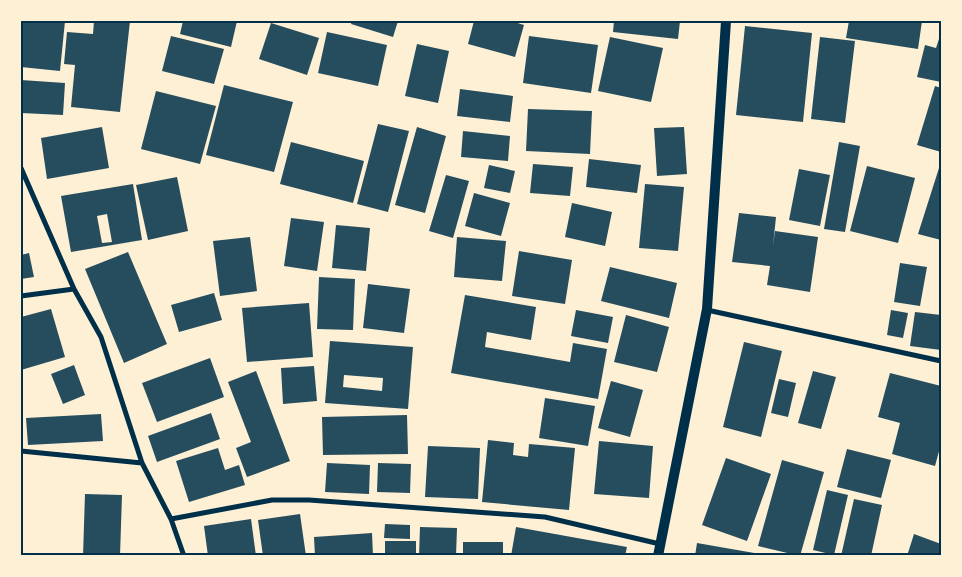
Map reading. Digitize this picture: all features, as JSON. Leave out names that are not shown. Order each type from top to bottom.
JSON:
[{"type":"main road","points":[[658,556],[707,310],[726,21]]},
{"type":"street","points":[[21,168],[74,289],[101,336],[142,463],[171,519],[184,556]]},
{"type":"street","points":[[21,296],[74,289]]},
{"type":"street","points":[[707,310],[941,361]]},
{"type":"street","points":[[21,451],[142,463]]},
{"type":"street","points":[[171,519],[272,500],[309,500],[545,517],[660,544]]},
{"type":"building","points":[[21,21],[65,21],[60,71],[21,67]]},
{"type":"building","points":[[94,21],[130,21],[120,112],[71,107],[75,65],[64,64],[67,32],[93,34]]},
{"type":"building","points":[[183,21],[237,21],[231,47],[180,34]]},
{"type":"building","points":[[352,21],[398,21],[393,37],[351,24]]},
{"type":"building","points":[[474,21],[511,21],[524,25],[515,57],[468,44]]},
{"type":"building","points":[[614,21],[680,21],[678,39],[613,32]]},
{"type":"building","points":[[849,21],[922,21],[918,49],[846,38]]},
{"type":"building","points":[[271,23],[319,38],[307,75],[259,59]]},
{"type":"building","points":[[745,26],[812,33],[803,122],[736,115]]},
{"type":"building","points":[[327,32],[387,45],[378,86],[318,73]]},
{"type":"building","points":[[941,33],[941,82],[917,77],[925,45],[936,48]]},
{"type":"building","points":[[171,36],[224,49],[214,84],[162,71]]},
{"type":"building","points":[[529,36],[598,45],[591,93],[523,83]]},
{"type":"building","points":[[610,37],[663,48],[651,102],[598,91]]},
{"type":"building","points":[[820,37],[855,41],[845,123],[811,119]]},
{"type":"building","points":[[417,44],[449,51],[438,103],[405,96]]},
{"type":"building","points":[[21,80],[65,83],[63,115],[21,113]]},
{"type":"building","points":[[224,85],[293,102],[274,172],[206,155]]},
{"type":"building","points":[[935,86],[941,88],[941,152],[917,145]]},
{"type":"building","points":[[460,89],[513,96],[510,122],[457,116]]},
{"type":"building","points":[[156,91],[216,106],[200,164],[141,149]]},
{"type":"building","points":[[528,109],[592,111],[590,154],[526,151]]},
{"type":"building","points":[[378,124],[409,131],[388,212],[357,204]]},
{"type":"building","points":[[102,127],[109,168],[47,179],[41,138]]},
{"type":"building","points":[[417,127],[446,136],[425,213],[395,205]]},
{"type":"building","points":[[684,127],[687,174],[657,176],[654,128]]},
{"type":"building","points":[[463,131],[510,136],[508,161],[461,157]]},
{"type":"building","points":[[291,142],[364,161],[353,203],[280,184]]},
{"type":"building","points":[[839,142],[860,146],[845,232],[824,229]]},
{"type":"building","points":[[589,159],[641,165],[637,193],[586,187]]},
{"type":"building","points":[[533,164],[573,167],[570,196],[530,193]]},
{"type":"building","points":[[489,165],[515,171],[510,193],[484,188]]},
{"type":"building","points":[[867,166],[915,178],[898,243],[850,231]]},
{"type":"building","points":[[939,168],[941,169],[941,240],[918,234]]},
{"type":"building","points":[[799,169],[830,175],[820,226],[789,220]]},
{"type":"building","points":[[446,175],[469,181],[453,238],[429,231]]},
{"type":"building","points":[[177,177],[188,231],[148,240],[136,185]]},
{"type":"building","points":[[133,184],[142,240],[71,252],[61,196]],"holes":[[[107,214],[112,242],[102,243],[97,216]]]},
{"type":"building","points":[[645,184],[684,187],[678,251],[639,248]]},
{"type":"building","points":[[474,193],[510,203],[501,236],[465,226]]},
{"type":"building","points":[[572,203],[612,212],[605,246],[565,237]]},
{"type":"building","points":[[739,213],[776,217],[773,246],[775,231],[818,237],[810,292],[767,285],[770,266],[732,262]]},
{"type":"building","points":[[291,218],[324,222],[317,271],[284,266]]},
{"type":"building","points":[[336,225],[370,228],[366,271],[332,268]]},
{"type":"building","points":[[250,237],[257,291],[220,296],[213,241]]},
{"type":"building","points":[[457,237],[506,241],[502,281],[454,277]]},
{"type":"building","points":[[519,251],[572,260],[565,304],[512,296]]},
{"type":"building","points":[[128,252],[167,344],[124,363],[85,269]]},
{"type":"building","points":[[29,253],[34,277],[21,279],[21,255]]},
{"type":"building","points":[[900,263],[927,267],[920,306],[894,302]]},
{"type":"building","points":[[610,267],[677,283],[669,318],[601,301]]},
{"type":"building","points":[[319,277],[355,279],[353,330],[317,329]]},
{"type":"building","points":[[368,284],[410,289],[404,333],[363,328]]},
{"type":"building","points":[[214,293],[222,320],[179,332],[171,305]]},
{"type":"building","points":[[465,295],[536,307],[531,340],[487,332],[485,347],[570,362],[573,343],[607,349],[598,399],[451,373]]},
{"type":"building","points":[[309,303],[313,357],[247,362],[242,308]]},
{"type":"building","points":[[51,309],[65,357],[21,370],[21,317]]},
{"type":"building","points":[[576,310],[613,317],[608,343],[571,336]]},
{"type":"building","points":[[891,310],[908,313],[903,338],[887,335]]},
{"type":"building","points":[[915,312],[941,315],[941,350],[910,346]]},
{"type":"building","points":[[626,315],[669,327],[657,372],[614,362]]},
{"type":"building","points":[[330,341],[413,347],[408,409],[325,403]],"holes":[[[344,375],[383,378],[382,391],[343,387]]]},
{"type":"building","points":[[744,342],[782,351],[761,437],[723,427]]},
{"type":"building","points":[[210,358],[224,397],[157,422],[142,383]]},
{"type":"building","points":[[74,365],[85,395],[63,404],[51,374]]},
{"type":"building","points":[[314,366],[317,401],[283,404],[281,368]]},
{"type":"building","points":[[256,371],[290,461],[247,477],[236,448],[251,442],[228,382]]},
{"type":"building","points":[[813,371],[836,377],[821,429],[798,423]]},
{"type":"building","points":[[890,373],[941,386],[941,444],[935,466],[892,454],[900,423],[878,417]]},
{"type":"building","points":[[779,379],[796,383],[788,417],[771,413]]},
{"type":"building","points":[[611,381],[643,390],[630,437],[598,428]]},
{"type":"building","points":[[545,398],[595,406],[588,446],[539,438]]},
{"type":"building","points":[[211,413],[220,439],[157,462],[148,436]]},
{"type":"building","points":[[101,414],[103,441],[28,445],[26,418]]},
{"type":"building","points":[[407,415],[408,454],[323,455],[322,417]]},
{"type":"building","points":[[488,440],[514,443],[513,455],[528,457],[529,444],[575,448],[569,510],[482,502]]},
{"type":"building","points":[[599,441],[653,446],[649,498],[594,494]]},
{"type":"building","points":[[428,446],[480,448],[478,499],[425,497]]},
{"type":"building","points":[[218,448],[225,470],[239,465],[245,485],[189,502],[176,461]]},
{"type":"building","points":[[847,449],[891,460],[881,498],[837,487]]},
{"type":"building","points":[[726,458],[771,474],[747,541],[702,525]]},
{"type":"building","points":[[782,460],[824,472],[800,556],[758,546]]},
{"type":"building","points":[[327,463],[370,465],[369,494],[325,492]]},
{"type":"building","points":[[378,463],[411,464],[410,493],[377,492]]},
{"type":"building","points":[[827,490],[848,495],[834,555],[813,550]]},
{"type":"building","points":[[85,494],[122,495],[120,556],[83,556]]},
{"type":"building","points":[[854,499],[882,505],[871,556],[841,556]]},
{"type":"building","points":[[300,514],[306,556],[263,556],[258,520]]},
{"type":"building","points":[[251,519],[256,556],[208,556],[204,526]]},
{"type":"building","points":[[385,524],[410,525],[410,539],[384,538]]},
{"type":"building","points":[[420,527],[457,528],[456,556],[419,556]]},
{"type":"building","points":[[516,527],[627,547],[625,556],[511,556]]},
{"type":"building","points":[[372,533],[373,556],[315,556],[314,537]]},
{"type":"building","points":[[914,534],[941,544],[941,556],[907,556]]},
{"type":"building","points":[[385,541],[416,541],[416,556],[385,556]]},
{"type":"building","points":[[463,542],[503,542],[503,556],[463,556]]},
{"type":"building","points":[[697,543],[760,554],[760,556],[695,556]]}]
